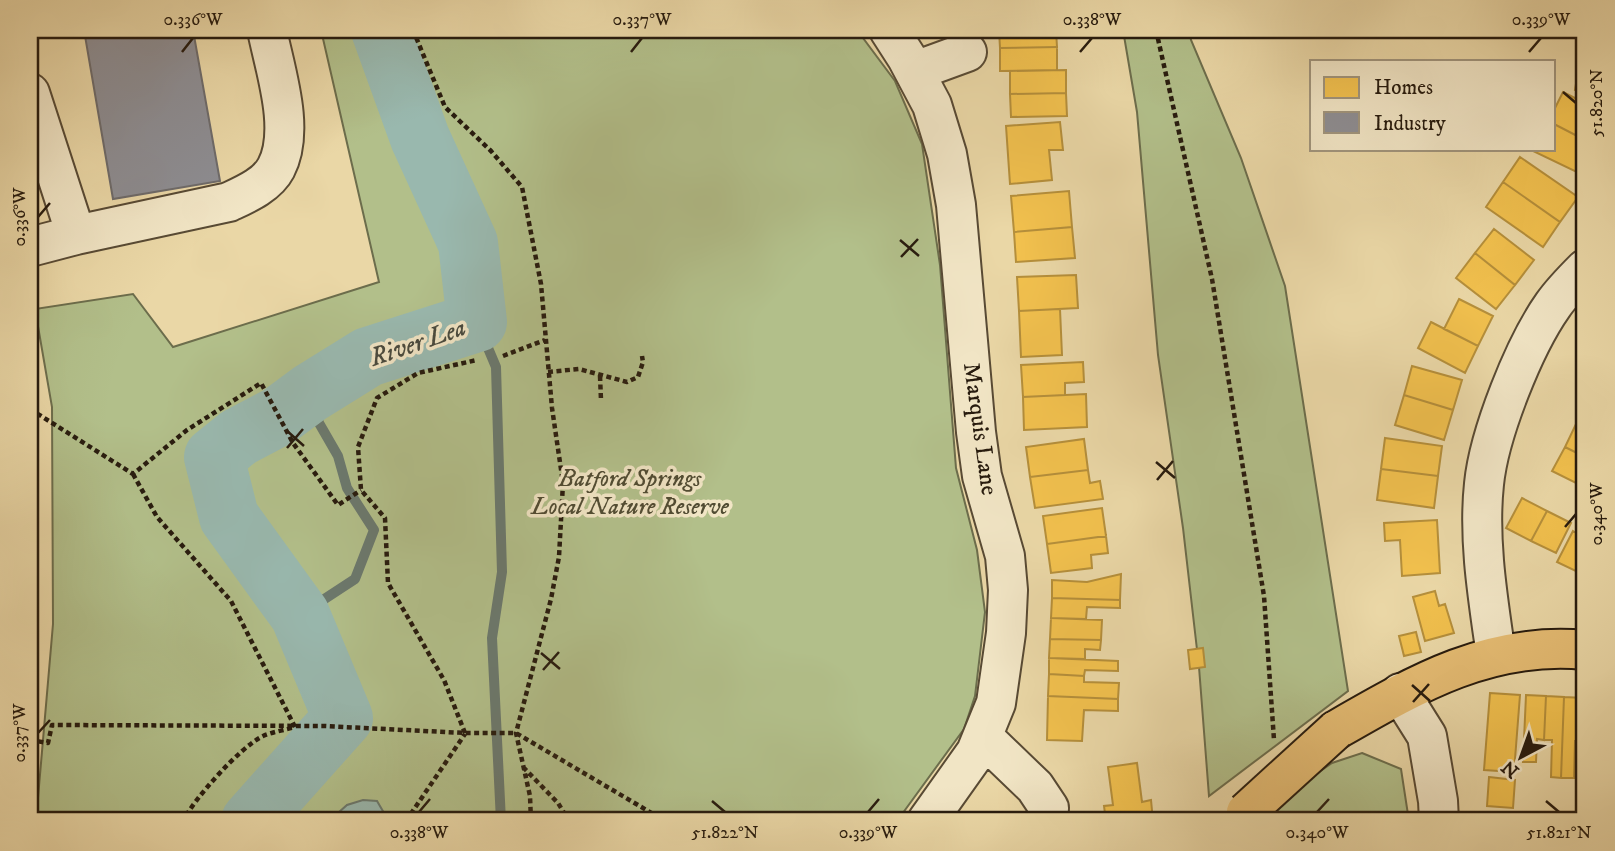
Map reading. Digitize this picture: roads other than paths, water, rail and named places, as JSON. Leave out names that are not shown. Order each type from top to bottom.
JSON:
[{"type":"main road","points":[[1241,816],[1336,730],[1400,693],[1458,667],[1496,655],[1536,649],[1585,650]]},
{"type":"street","points":[[30,247],[229,202],[264,182],[276,169],[285,123],[267,30]]},
{"type":"street","name":"Marquis Lane","points":[[889,30],[915,71],[932,105],[947,154],[956,205],[982,476],[1005,556],[1008,590],[1006,633],[996,703],[976,752],[927,821]]},
{"type":"street","points":[[915,71],[967,52]]},
{"type":"street","points":[[30,93],[76,235]]},
{"type":"street","points":[[1496,655],[1482,533],[1484,482],[1500,418],[1523,360],[1553,305],[1585,269]]},
{"type":"street","points":[[1400,693],[1427,736],[1439,821]]},
{"type":"street","points":[[982,737],[1034,787],[1049,808],[1048,821]]},
{"type":"water","points":[[363,800],[377,801],[384,813],[377,821],[329,821],[347,805]]},
{"type":"waterway","name":"River Lea","points":[[251,821],[343,718],[300,615],[229,517],[214,457],[239,437],[279,416],[368,357],[477,322],[468,243],[420,138],[381,30]]},
{"type":"waterway","points":[[477,322],[496,367],[502,572],[492,638],[501,821]]},
{"type":"waterway","points":[[300,615],[355,579],[374,530],[347,488],[338,456],[319,423],[310,393]]},
{"type":"park label","name":"Batford Springs Local Nature Reserve","points":[[630,493]]}]
